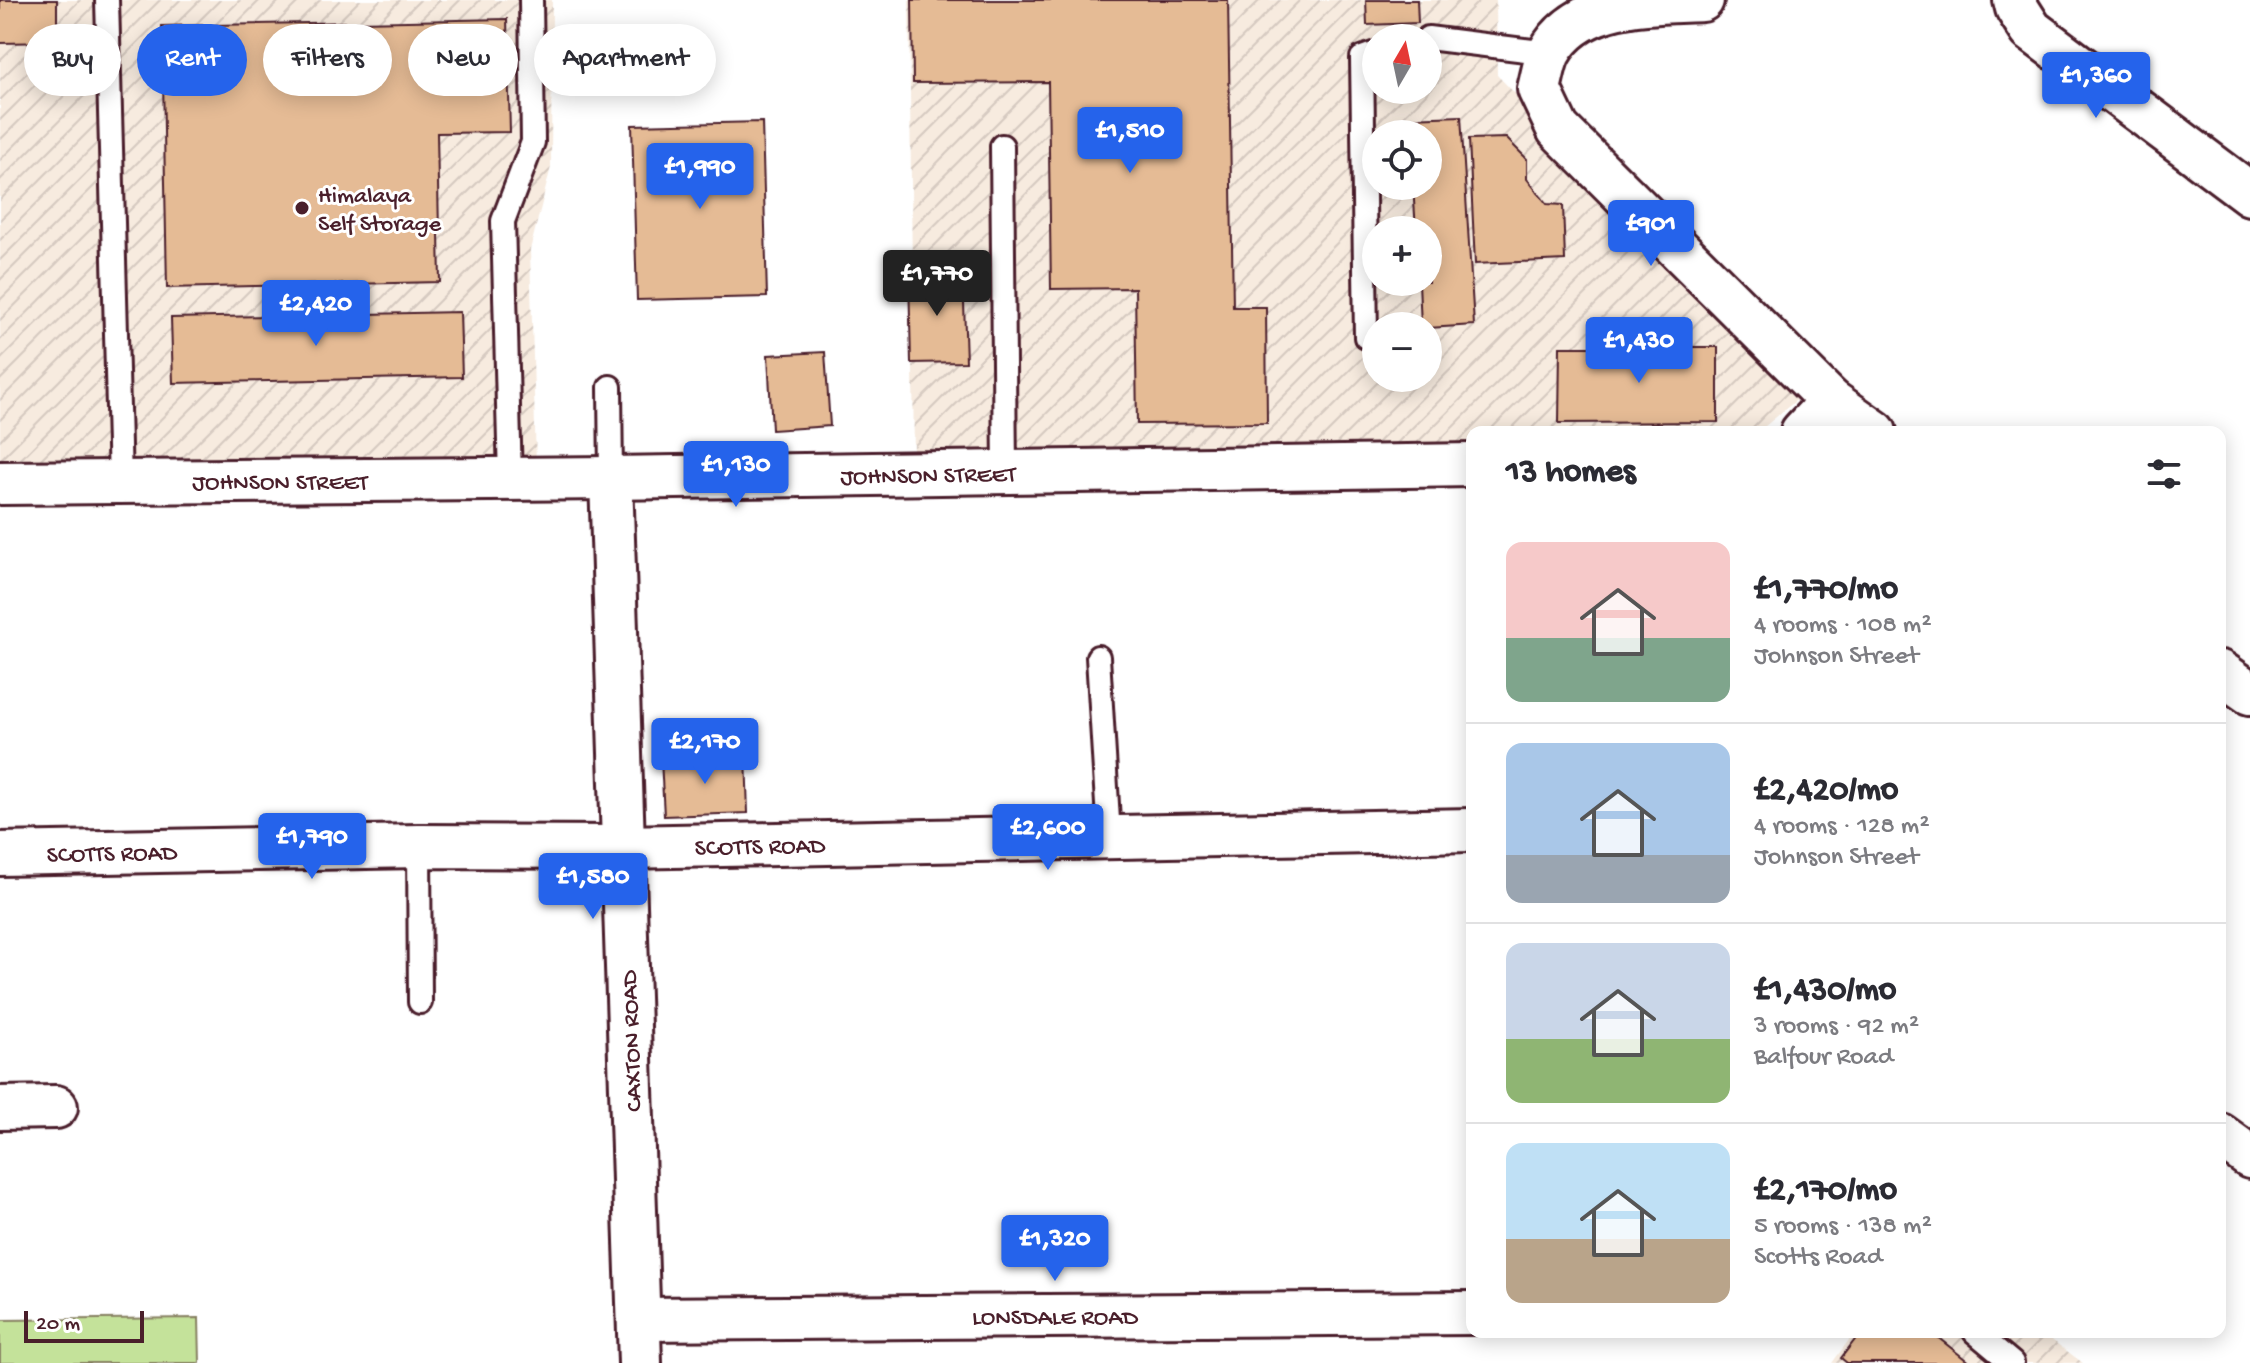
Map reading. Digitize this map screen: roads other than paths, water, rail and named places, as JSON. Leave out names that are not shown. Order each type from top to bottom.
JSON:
[{"type":"street","points":[[1702,0],[1616,4],[1575,19],[1549,53],[1539,89],[1558,129],[1831,401],[1866,426]]},
{"type":"street","points":[[2015,0],[2031,30],[2250,194]]},
{"type":"street","points":[[1808,426],[1831,401]]},
{"type":"street","name":"JOHNSON STREET","points":[[0,483],[611,478],[1466,465]]},
{"type":"street","name":"CAXTON ROAD","points":[[611,478],[640,1363]]},
{"type":"street","points":[[2226,676],[2250,693]]},
{"type":"street","name":"SCOTTS ROAD","points":[[0,854],[419,846],[623,847],[1466,830]]},
{"type":"street","points":[[0,1108],[56,1107]]},
{"type":"street","points":[[2226,1139],[2250,1157]]},
{"type":"street","name":"LONSDALE ROAD","points":[[639,1319],[1466,1313]]},
{"type":"lane","points":[[107,0],[120,482]]},
{"type":"lane","points":[[510,479],[503,221],[533,142],[531,0]]},
{"type":"lane","points":[[1442,40],[1549,53]]},
{"type":"lane","points":[[1363,104],[1366,312]]},
{"type":"lane","points":[[1002,146],[1005,472]]},
{"type":"lane","points":[[610,387],[611,478]]},
{"type":"lane","points":[[1098,657],[1109,837]]},
{"type":"lane","points":[[419,846],[420,1002]]},
{"type":"lane","points":[[1982,1338],[2012,1363]]},
{"type":"place","name":"Himalaya Self Storage","points":[[302,208]]}]
